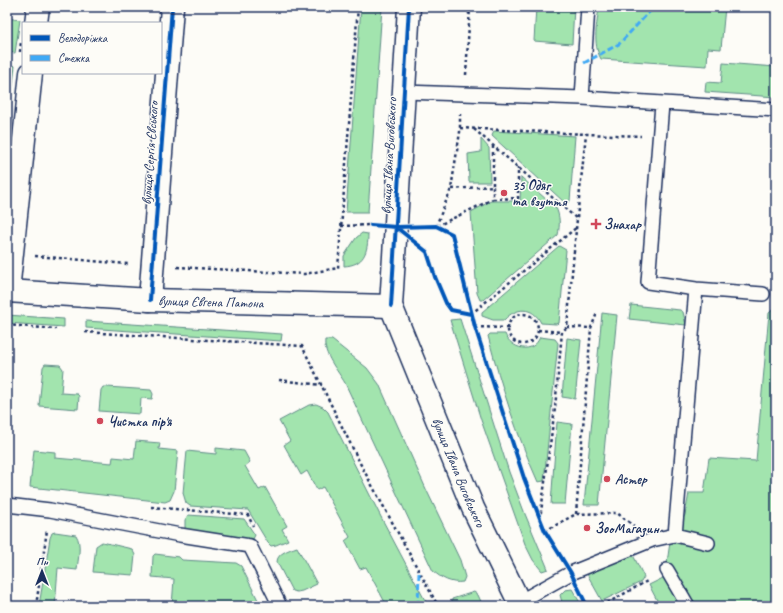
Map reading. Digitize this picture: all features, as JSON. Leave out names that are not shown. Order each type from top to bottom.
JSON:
[{"type":"main road","points":[[36,22],[38,7]]},
{"type":"main road","name":"вулиця Сергія Євського","points":[[150,300],[172,7]]},
{"type":"main road","name":"вулиця Івана Виговського","points":[[409,7],[392,306],[473,508],[520,604]]},
{"type":"main road","points":[[7,291],[31,74]]},
{"type":"main road","name":"вулиця Євгена Патона","points":[[7,291],[150,300],[392,306]]},
{"type":"lane","points":[[582,98],[588,7]]},
{"type":"lane","points":[[404,92],[582,98],[776,110]]},
{"type":"lane","points":[[662,104],[648,282],[696,289],[763,294]]},
{"type":"lane","points":[[696,289],[676,531],[708,543]]},
{"type":"lane","points":[[7,504],[50,510],[180,535],[250,546],[280,606]]},
{"type":"lane","name":"вулиця Івана Виговського","points":[[520,604],[571,573],[676,531]]},
{"type":"lane","points":[[667,570],[688,606]]},
{"type":"path","points":[[172,267],[304,274],[338,268],[358,7]]},
{"type":"path","points":[[467,7],[470,18]]},
{"type":"path","points":[[436,226],[452,188],[460,128],[460,93],[465,80],[470,7]]},
{"type":"path","points":[[460,128],[660,137]]},
{"type":"path","points":[[474,129],[577,219]]},
{"type":"path","points":[[540,519],[562,332],[567,326],[586,134]]},
{"type":"path","points":[[493,146],[493,199]]},
{"type":"path","points":[[341,226],[436,226],[493,199],[518,198],[518,167]]},
{"type":"path","points":[[452,188],[493,186]]},
{"type":"path","points":[[436,226],[452,234],[471,314],[519,463],[545,531],[571,573],[587,606]]},
{"type":"path","points":[[464,313],[471,314],[577,227]]},
{"type":"path","points":[[29,256],[132,264]]},
{"type":"path","points":[[576,514],[591,328],[597,313]]},
{"type":"path","points":[[518,314],[532,317],[538,325],[537,335],[530,342],[520,344],[512,339],[508,328],[511,320],[518,314]]},
{"type":"path","points":[[7,325],[56,329]]},
{"type":"path","points":[[567,326],[591,328]]},
{"type":"path","points":[[475,327],[508,328]]},
{"type":"path","points":[[538,330],[562,332]]},
{"type":"path","points":[[85,332],[302,346],[323,385],[362,467],[438,606]]},
{"type":"path","points":[[278,380],[323,385]]},
{"type":"path","points":[[36,606],[50,510]]},
{"type":"path","points":[[545,531],[576,514],[617,513],[652,540]]},
{"type":"path","points":[[602,606],[667,570]]},
{"type":"green space","points":[[361,7],[382,7],[368,212],[346,212]]},
{"type":"green space","points":[[536,7],[574,7],[572,44],[534,41]]},
{"type":"green space","points":[[599,7],[725,7],[721,49],[708,48],[707,66],[601,59],[598,53],[596,40]]},
{"type":"green space","points":[[7,18],[20,20],[15,53],[7,52]]},
{"type":"green space","points":[[723,63],[776,67],[776,97],[705,92],[706,82],[721,83]]},
{"type":"green space","points":[[7,64],[15,66],[7,136]]},
{"type":"green space","points":[[494,131],[575,136],[570,201],[567,203],[564,202],[492,136]]},
{"type":"green space","points":[[481,139],[489,148],[490,182],[469,182],[468,154],[481,152]]},
{"type":"green space","points":[[521,177],[556,208],[559,221],[558,235],[483,300],[480,300],[477,293],[471,212],[491,201],[520,201]]},
{"type":"green space","points":[[362,233],[368,234],[366,252],[364,256],[356,263],[344,266],[344,256],[356,238]]},
{"type":"green space","points":[[559,246],[566,250],[559,323],[541,323],[538,317],[529,311],[524,310],[514,313],[504,320],[493,320],[482,316],[482,312]]},
{"type":"green space","points":[[631,305],[680,310],[683,312],[686,325],[629,319]]},
{"type":"green space","points":[[776,307],[776,606],[693,606],[667,563],[670,542],[685,515],[689,493],[704,493],[709,458],[756,461],[769,313]]},
{"type":"green space","points":[[602,313],[617,315],[599,505],[584,505]]},
{"type":"green space","points":[[7,315],[64,319],[64,327],[7,323]]},
{"type":"green space","points":[[460,319],[509,472],[548,569],[542,571],[533,560],[525,544],[481,420],[450,320]]},
{"type":"green space","points":[[86,321],[282,334],[281,341],[86,328]]},
{"type":"green space","points":[[490,334],[505,334],[512,343],[522,348],[527,348],[537,343],[540,337],[555,339],[558,343],[544,481],[538,482],[516,428],[493,355],[488,336]]},
{"type":"green space","points":[[567,338],[581,340],[575,399],[562,397]]},
{"type":"green space","points":[[325,340],[332,340],[367,368],[379,384],[426,489],[460,560],[465,577],[463,582],[446,580],[433,571],[345,383],[326,351]]},
{"type":"green space","points":[[45,364],[60,365],[63,369],[61,393],[77,394],[79,396],[78,409],[39,406],[43,367]]},
{"type":"green space","points":[[103,387],[151,390],[153,394],[152,399],[141,398],[140,414],[99,411],[101,390]]},
{"type":"green space","points":[[316,404],[323,407],[328,412],[428,606],[387,606],[366,567],[360,569],[345,541],[350,537],[323,487],[317,490],[307,471],[301,475],[284,445],[290,441],[279,421],[309,405]]},
{"type":"green space","points":[[557,422],[572,424],[565,504],[551,504]]},
{"type":"green space","points":[[136,441],[160,443],[159,449],[178,451],[174,491],[170,500],[165,502],[30,487],[34,450],[55,452],[55,458],[112,463],[113,457],[134,459]]},
{"type":"green space","points":[[216,448],[244,451],[250,462],[245,466],[259,490],[265,487],[287,526],[282,529],[288,540],[271,546],[248,510],[190,506],[186,503],[183,493],[187,451],[216,454]]},
{"type":"green space","points":[[188,515],[244,519],[255,535],[253,539],[189,534],[185,531],[185,520]]},
{"type":"green space","points":[[55,532],[76,535],[79,543],[77,570],[58,568],[55,606],[39,606],[50,538],[52,533]]},
{"type":"green space","points":[[102,542],[132,549],[135,555],[133,575],[93,572],[96,546]]},
{"type":"green space","points":[[297,547],[317,584],[297,592],[292,591],[277,562],[281,554]]},
{"type":"green space","points":[[155,554],[179,557],[182,560],[236,563],[241,566],[261,606],[172,606],[174,579],[152,577],[153,556]]},
{"type":"green space","points":[[633,555],[644,577],[641,582],[602,601],[587,574]]},
{"type":"green space","points":[[665,577],[685,606],[660,606],[649,585]]},
{"type":"green space","points":[[572,589],[582,606],[563,606],[560,595],[565,590]]},
{"type":"green space","points":[[474,592],[478,595],[483,606],[452,606],[452,599]]},
{"type":"marked path","points":[[584,63],[619,44],[654,7]]},
{"type":"marked path","points":[[418,606],[419,573]]},
{"type":"cycle path","points":[[150,300],[172,7]]},
{"type":"cycle path","points":[[391,306],[409,7]]},
{"type":"cycle path","points":[[371,225],[396,227],[436,226],[452,234],[475,327],[524,478],[545,531],[571,573],[587,606]]},
{"type":"cycle path","points":[[396,227],[427,252],[435,277],[446,303],[451,310],[471,314]]},
{"type":"place","name":"35 Одяг та взуття","points":[[504,193]]},
{"type":"place","name":"Знахар","points":[[596,224]]},
{"type":"place","name":"Чистка пір'я","points":[[100,421]]},
{"type":"place","name":"Астер","points":[[607,479]]},
{"type":"place","name":"ЗооМагазин","points":[[587,528]]}]
